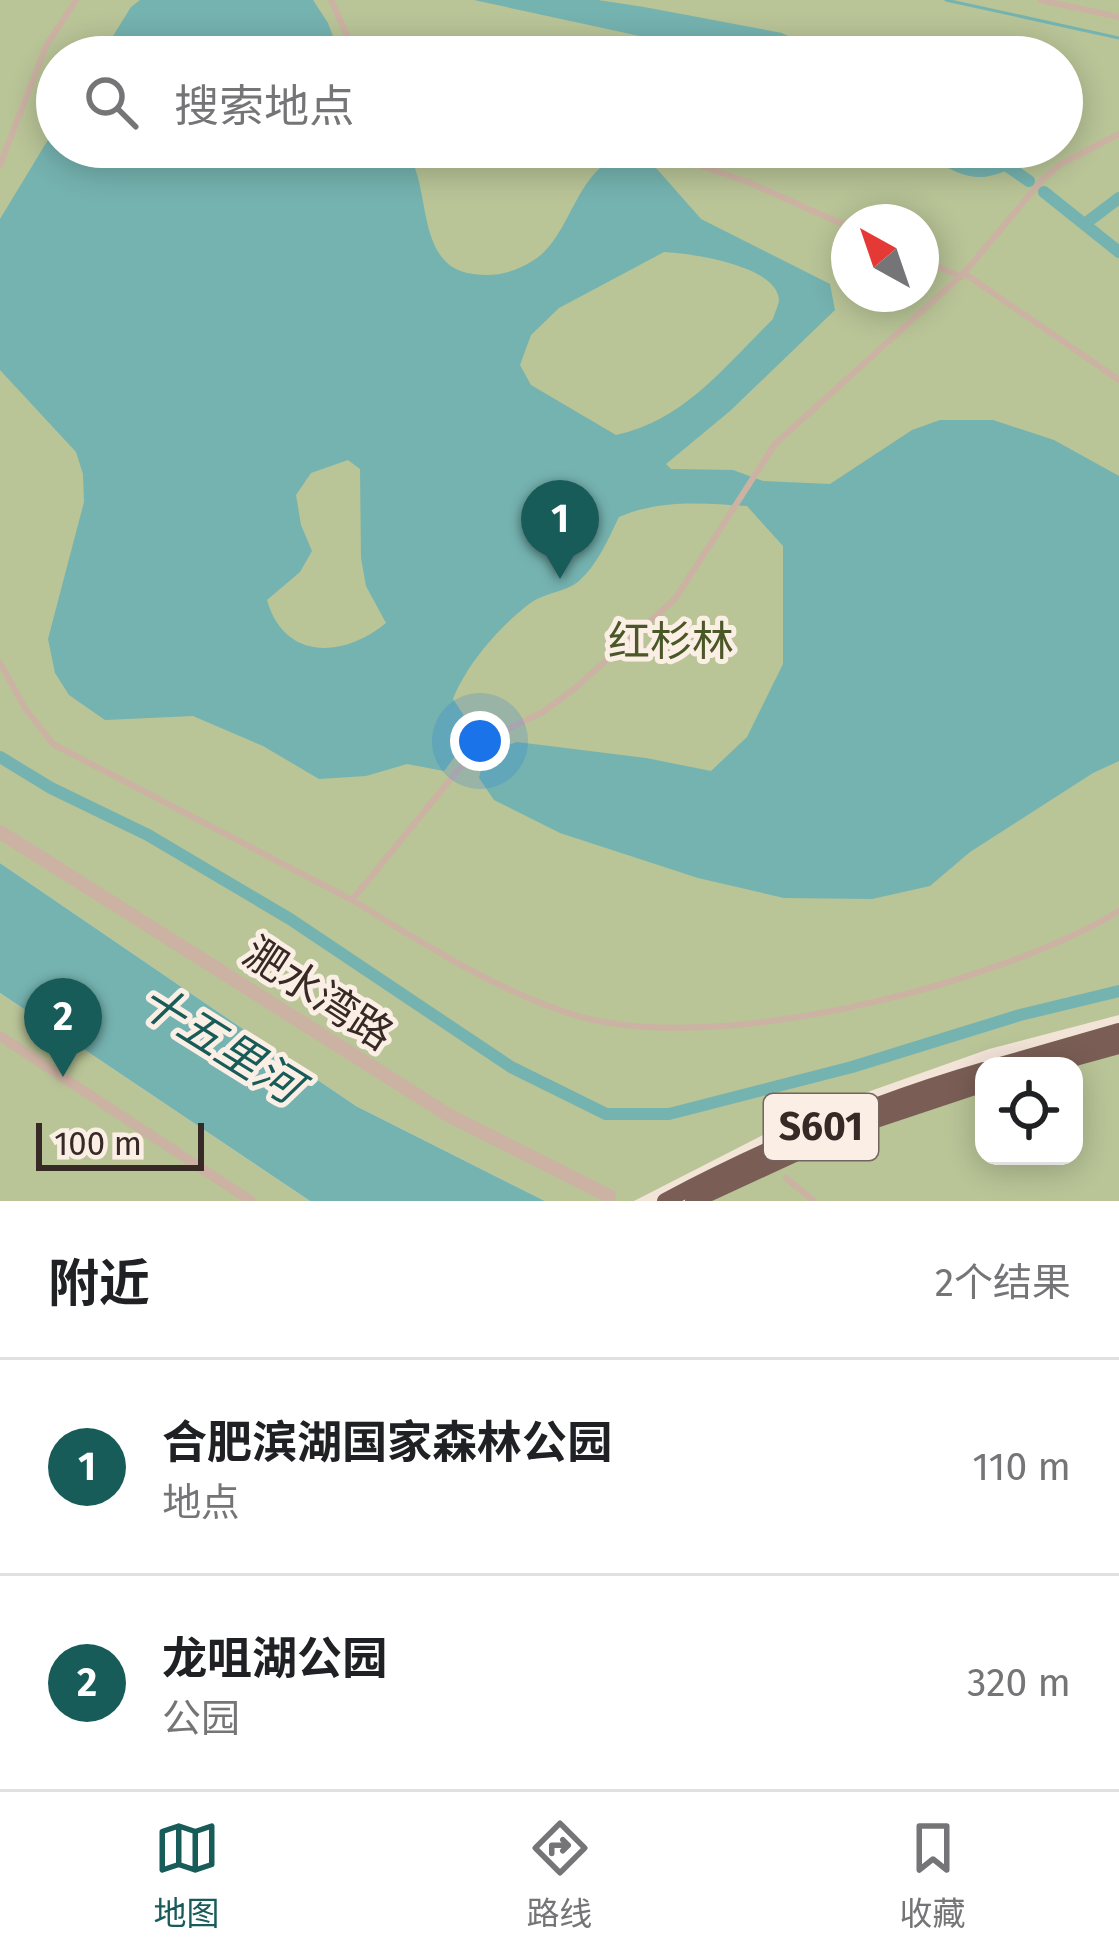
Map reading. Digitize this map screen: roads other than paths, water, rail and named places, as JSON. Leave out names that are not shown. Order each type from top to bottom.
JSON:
[{"type":"main road","points":[[1028,1057],[1119,1031]]},
{"type":"main road","points":[[1079,1057],[1119,1046]]},
{"type":"main road","name":"S601","points":[[665,1201],[844,1117],[975,1073]]},
{"type":"main road","name":"S601","points":[[693,1201],[849,1129],[975,1087]]},
{"type":"street","name":"淝水湾路","points":[[0,832],[381,1075],[450,1116],[609,1196]]},
{"type":"street","points":[[0,1036],[251,1201]]},
{"type":"lane","points":[[53,36],[76,0]]},
{"type":"lane","points":[[331,0],[347,36]]},
{"type":"lane","points":[[1040,0],[1119,16]]},
{"type":"lane","points":[[0,165],[36,72]]},
{"type":"lane","points":[[1083,153],[1119,134]]},
{"type":"lane","points":[[708,168],[831,219]]},
{"type":"lane","points":[[352,900],[482,745],[574,689],[674,599],[775,444],[962,275],[1056,168]]},
{"type":"lane","points":[[939,266],[962,275],[1119,380]]},
{"type":"lane","points":[[0,663],[25,708],[53,744],[352,900],[481,979],[574,1015],[623,1025],[682,1029],[790,1016],[940,987],[1041,952],[1119,911]]},
{"type":"lane","points":[[786,1178],[814,1201]]},
{"type":"water","points":[[140,0],[313,0],[333,36],[113,36]]},
{"type":"water","points":[[474,0],[598,0],[788,36],[640,36]]},
{"type":"water","points":[[36,160],[36,168],[415,168],[431,237],[440,254],[453,267],[473,274],[519,268],[545,251],[585,185],[601,168],[655,168],[701,219],[830,284],[833,312],[730,411],[666,464],[671,469],[733,470],[763,481],[830,484],[912,430],[940,420],[993,420],[1054,440],[1119,476],[1119,761],[970,852],[930,886],[872,899],[784,898],[698,878],[560,833],[494,800],[479,778],[481,771],[492,754],[517,742],[711,771],[747,737],[783,664],[783,546],[747,506],[714,504],[666,505],[619,517],[597,559],[579,581],[535,600],[506,624],[475,660],[453,699],[474,731],[444,771],[407,764],[366,776],[319,779],[263,746],[193,716],[105,720],[69,695],[55,673],[48,639],[84,502],[76,452],[0,370],[0,219]],"holes":[[[664,252],[730,263],[775,288],[779,300],[773,319],[702,389],[641,428],[616,435],[531,385],[520,365],[531,335],[559,308]],[[348,460],[360,469],[366,586],[386,623],[370,635],[334,647],[317,648],[287,634],[267,600],[300,572],[312,551],[296,495],[311,473]]]},
{"type":"water","points":[[950,168],[1011,168],[981,177]]},
{"type":"water","name":"十五里河","points":[[0,863],[356,1106],[545,1201],[310,1201],[0,993]]},
{"type":"waterway","points":[[946,0],[1119,38]]},
{"type":"waterway","points":[[1010,168],[1029,181]]},
{"type":"waterway","points":[[1044,192],[1119,252]]},
{"type":"waterway","points":[[1086,223],[1119,198]]},
{"type":"waterway","points":[[0,757],[51,788],[148,835],[290,919],[511,1067],[606,1114],[669,1114],[1119,991]]},
{"type":"place","name":"合肥滨湖国家森林公园","points":[[560,579]]},
{"type":"place","name":"龙咀湖公园","points":[[63,1077]]},
{"type":"park label","name":"红杉林","points":[[671,642]]}]
